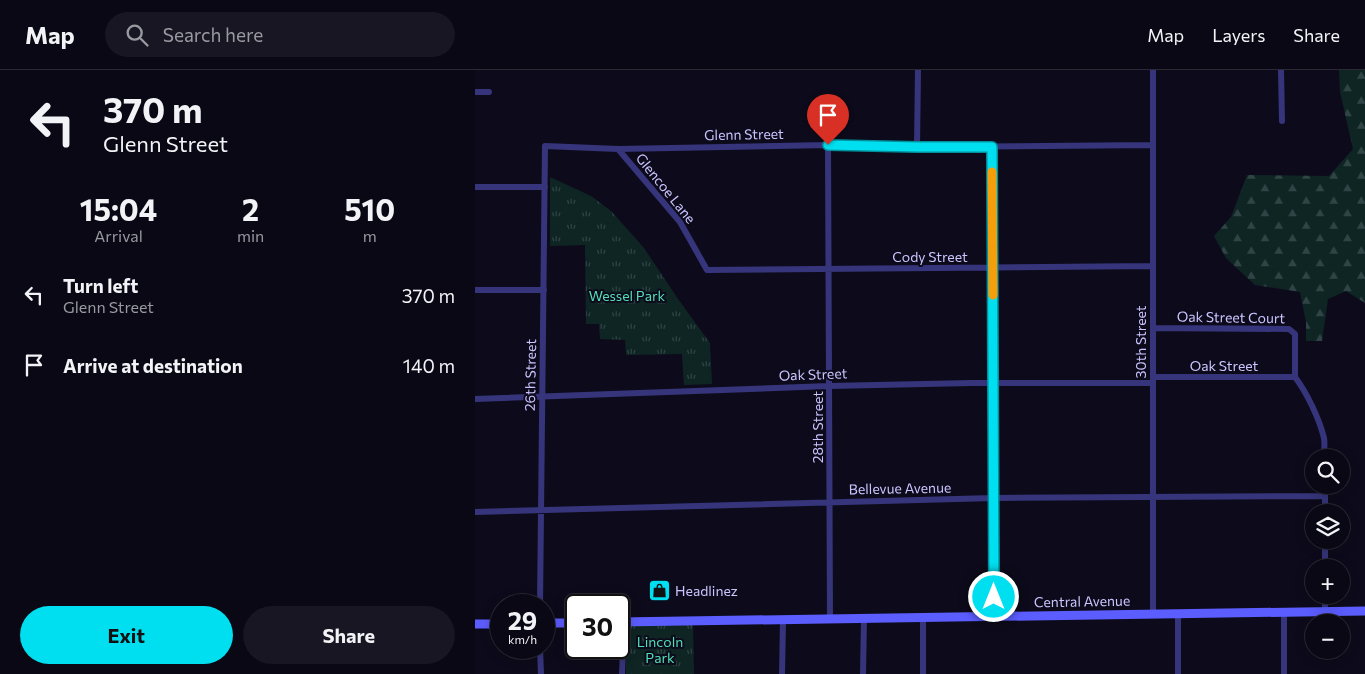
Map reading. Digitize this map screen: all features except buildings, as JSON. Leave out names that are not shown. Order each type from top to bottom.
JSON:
[{"type":"street","points":[[917,147],[918,70]]},
{"type":"street","name":"30th Street","points":[[1153,70],[1153,614]]},
{"type":"street","points":[[1281,70],[1282,121]]},
{"type":"street","points":[[475,92],[489,92]]},
{"type":"street","name":"Glenn Street","points":[[545,146],[618,150],[828,145],[917,147],[1153,146]]},
{"type":"street","name":"28th Street","points":[[828,145],[830,619]]},
{"type":"street","name":"26th Street","points":[[540,594],[545,146]]},
{"type":"street","points":[[992,147],[994,616]]},
{"type":"street","name":"Glencoe Lane","points":[[618,150],[680,222],[707,270]]},
{"type":"street","points":[[475,187],[545,187]]},
{"type":"street","name":"Cody Street","points":[[707,270],[993,269],[1153,266]]},
{"type":"street","points":[[475,290],[544,290]]},
{"type":"street","name":"Oak Street Court","points":[[1153,328],[1289,329],[1295,334],[1295,377]]},
{"type":"street","points":[[1295,377],[1301,384],[1317,418],[1324,439],[1324,449]]},
{"type":"street","name":"Oak Street","points":[[475,399],[829,386],[1295,377]]},
{"type":"street","points":[[1325,496],[1325,504]]},
{"type":"street","name":"Bellevue Avenue","points":[[475,512],[993,498],[1325,496]]},
{"type":"street","points":[[1325,604],[1325,611]]},
{"type":"street","name":"Central Avenue","points":[[630,622],[1365,611]]},
{"type":"street","points":[[1283,612],[1284,674]]},
{"type":"street","points":[[1178,614],[1178,674]]},
{"type":"street","points":[[863,674],[864,618]]},
{"type":"street","points":[[923,618],[923,674]]},
{"type":"street","points":[[782,674],[783,620]]},
{"type":"street","points":[[475,624],[490,624]]},
{"type":"street","points":[[540,659],[541,674]]},
{"type":"street","points":[[622,659],[622,674]]},
{"type":"green space","points":[[1339,70],[1365,70],[1365,303],[1346,291],[1328,299],[1322,341],[1306,341],[1306,322],[1300,292],[1255,285],[1226,258],[1214,236],[1231,217],[1247,175],[1329,176],[1353,149],[1340,92]]},
{"type":"green space","name":"Wessel Park","points":[[550,177],[591,196],[611,211],[644,248],[710,343],[712,384],[684,385],[682,354],[626,355],[625,340],[600,339],[599,324],[586,324],[585,245],[550,246]]},
{"type":"green space","name":"Lincoln Park","points":[[693,624],[694,674],[626,674],[626,659],[630,659],[631,625]]},
{"type":"slow traffic","points":[[992,172],[993,295]]},
{"type":"place","name":"Headlinez","points":[[659,590]]},
{"type":"route","points":[[828,145],[992,147],[994,597]]}]
